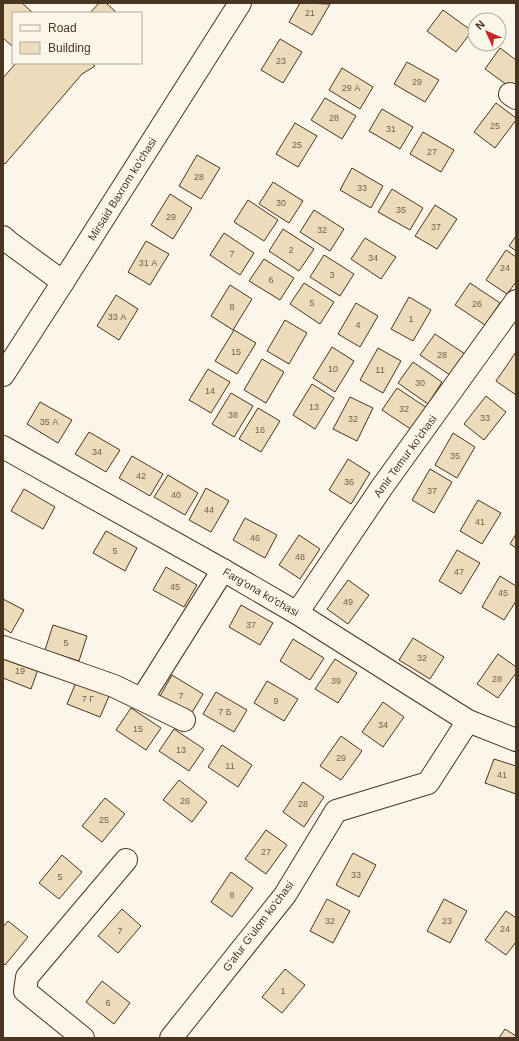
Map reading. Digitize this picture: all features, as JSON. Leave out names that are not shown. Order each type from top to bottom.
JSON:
[{"type":"street","name":"Mirsaid Baxrom ko'chasi","points":[[3,375],[240,3]]},
{"type":"street","points":[[3,237],[63,282]]},
{"type":"street","name":"Amir Temur ko'chasi","points":[[297,613],[382,487],[516,301]]},
{"type":"street","name":"Farg'ona ko'chasi","points":[[3,446],[297,613],[468,721],[516,740]]},
{"type":"street","points":[[142,700],[223,570]]},
{"type":"street","points":[[3,647],[114,686],[184,720]]},
{"type":"street","name":"G'afur G'ulom ko'chasi","points":[[171,1038],[284,895],[336,811],[428,783],[468,721]]},
{"type":"street","points":[[83,1038],[25,991],[27,977],[126,860]]},
{"type":"building","points":[[3,3],[22,3],[32,12],[12,12],[12,46],[3,38]]},
{"type":"building","points":[[99,3],[106,3],[116,12],[91,12]]},
{"type":"building","points":[[300,3],[330,4],[312,35],[289,22]]},
{"type":"building","points":[[443,10],[467,27],[467,38],[456,52],[427,31]]},
{"type":"building","points":[[280,39],[302,52],[283,83],[261,70]]},
{"type":"building","points":[[497,52],[505,52],[516,60],[516,87],[514,90],[485,69]]},
{"type":"building","points":[[407,62],[439,80],[425,102],[394,84]]},
{"type":"building","points":[[15,64],[93,64],[95,66],[82,74],[5,164],[3,162],[3,78]]},
{"type":"building","points":[[342,68],[373,87],[360,109],[329,90]]},
{"type":"building","points":[[325,98],[356,116],[342,139],[311,120]]},
{"type":"building","points":[[496,103],[516,118],[516,120],[495,148],[474,132]]},
{"type":"building","points":[[382,109],[413,127],[400,149],[369,131]]},
{"type":"building","points":[[295,123],[317,136],[298,167],[276,154]]},
{"type":"building","points":[[423,132],[454,150],[441,172],[410,154]]},
{"type":"building","points":[[197,155],[220,168],[201,199],[179,186]]},
{"type":"building","points":[[352,168],[383,186],[371,208],[340,190]]},
{"type":"building","points":[[273,182],[303,201],[289,223],[259,204]]},
{"type":"building","points":[[392,189],[423,208],[410,230],[378,212]]},
{"type":"building","points":[[170,194],[192,208],[173,239],[151,225]]},
{"type":"building","points":[[248,200],[278,220],[264,241],[234,222]]},
{"type":"building","points":[[435,205],[457,219],[437,249],[415,236]]},
{"type":"building","points":[[314,210],[344,229],[330,251],[300,232]]},
{"type":"building","points":[[283,229],[314,249],[299,271],[269,251]]},
{"type":"building","points":[[224,233],[254,253],[240,275],[210,255]]},
{"type":"building","points":[[516,236],[516,251],[509,246]]},
{"type":"building","points":[[365,238],[396,257],[381,279],[351,259]]},
{"type":"building","points":[[146,241],[169,254],[150,285],[128,272]]},
{"type":"building","points":[[506,250],[516,257],[516,282],[507,294],[486,280]]},
{"type":"building","points":[[324,255],[354,274],[340,296],[310,277]]},
{"type":"building","points":[[264,259],[294,278],[280,300],[249,281]]},
{"type":"building","points":[[304,283],[334,302],[320,324],[290,304]]},
{"type":"building","points":[[470,283],[500,303],[485,325],[455,305]]},
{"type":"building","points":[[230,285],[252,299],[233,330],[211,316]]},
{"type":"building","points":[[116,295],[138,309],[119,340],[97,326]]},
{"type":"building","points":[[409,297],[431,310],[413,341],[391,329]]},
{"type":"building","points":[[356,303],[378,316],[360,347],[338,334]]},
{"type":"building","points":[[285,320],[307,333],[289,364],[267,351]]},
{"type":"building","points":[[234,330],[256,343],[237,374],[215,361]]},
{"type":"building","points":[[435,334],[465,354],[450,375],[420,355]]},
{"type":"building","points":[[332,347],[354,361],[335,392],[313,378]]},
{"type":"building","points":[[378,348],[401,361],[383,393],[360,380]]},
{"type":"building","points":[[516,352],[516,395],[496,381]]},
{"type":"building","points":[[262,359],[284,372],[266,403],[244,390]]},
{"type":"building","points":[[413,362],[442,382],[428,404],[398,383]]},
{"type":"building","points":[[208,369],[230,382],[211,413],[189,400]]},
{"type":"building","points":[[312,384],[334,398],[315,429],[293,415]]},
{"type":"building","points":[[397,388],[427,408],[412,430],[382,410]]},
{"type":"building","points":[[231,393],[253,406],[234,437],[212,424]]},
{"type":"building","points":[[486,396],[506,412],[484,440],[464,424]]},
{"type":"building","points":[[350,397],[373,408],[357,441],[333,429]]},
{"type":"building","points":[[40,402],[72,420],[58,443],[27,424]]},
{"type":"building","points":[[258,408],[280,421],[261,452],[239,439]]},
{"type":"building","points":[[89,432],[120,450],[106,472],[75,454]]},
{"type":"building","points":[[453,433],[475,447],[457,478],[435,465]]},
{"type":"building","points":[[132,456],[163,474],[150,496],[119,478]]},
{"type":"building","points":[[348,459],[370,473],[351,504],[329,490]]},
{"type":"building","points":[[430,469],[452,482],[434,513],[412,500]]},
{"type":"building","points":[[168,475],[198,493],[185,515],[154,497]]},
{"type":"building","points":[[206,488],[229,501],[211,532],[189,520]]},
{"type":"building","points":[[24,489],[55,507],[43,529],[11,511]]},
{"type":"building","points":[[478,500],[501,513],[482,544],[460,531]]},
{"type":"building","points":[[245,518],[277,535],[265,558],[233,540]]},
{"type":"building","points":[[106,531],[137,548],[125,571],[93,553]]},
{"type":"building","points":[[516,534],[516,548],[510,544]]},
{"type":"building","points":[[299,535],[320,549],[300,579],[279,565]]},
{"type":"building","points":[[457,550],[480,563],[461,594],[439,581]]},
{"type":"building","points":[[166,567],[197,585],[184,607],[153,590]]},
{"type":"building","points":[[500,576],[516,586],[516,601],[504,620],[482,607]]},
{"type":"building","points":[[348,580],[369,595],[348,624],[327,609]]},
{"type":"building","points":[[3,599],[24,610],[11,633],[3,628]]},
{"type":"building","points":[[241,605],[273,623],[260,645],[229,627]]},
{"type":"building","points":[[53,625],[87,636],[79,661],[45,650]]},
{"type":"building","points":[[413,638],[444,657],[430,679],[399,660]]},
{"type":"building","points":[[293,639],[324,658],[310,680],[280,661]]},
{"type":"building","points":[[6,652],[40,664],[31,689],[3,678],[3,660]]},
{"type":"building","points":[[498,654],[516,667],[516,673],[498,698],[477,684]]},
{"type":"building","points":[[335,659],[357,673],[338,703],[315,689]]},
{"type":"building","points":[[172,675],[203,694],[190,716],[159,698]]},
{"type":"building","points":[[77,680],[110,694],[100,717],[67,704]]},
{"type":"building","points":[[267,681],[298,699],[284,721],[254,703]]},
{"type":"building","points":[[216,692],[247,710],[234,732],[203,714]]},
{"type":"building","points":[[383,702],[404,717],[383,747],[362,732]]},
{"type":"building","points":[[131,708],[161,728],[146,750],[116,730]]},
{"type":"building","points":[[174,729],[204,749],[189,771],[159,751]]},
{"type":"building","points":[[341,736],[362,751],[341,780],[320,766]]},
{"type":"building","points":[[222,745],[252,765],[238,787],[208,767]]},
{"type":"building","points":[[494,759],[516,766],[516,794],[485,783]]},
{"type":"building","points":[[179,780],[207,802],[192,822],[163,800]]},
{"type":"building","points":[[303,782],[324,797],[304,827],[283,812]]},
{"type":"building","points":[[105,798],[125,814],[102,842],[82,826]]},
{"type":"building","points":[[266,830],[287,845],[266,874],[245,859]]},
{"type":"building","points":[[353,853],[376,865],[359,897],[336,885]]},
{"type":"building","points":[[62,855],[82,872],[59,899],[39,883]]},
{"type":"building","points":[[231,872],[253,888],[232,917],[211,902]]},
{"type":"building","points":[[327,899],[350,911],[333,943],[310,931]]},
{"type":"building","points":[[444,899],[467,911],[450,943],[427,931]]},
{"type":"building","points":[[122,909],[141,926],[118,953],[98,936]]},
{"type":"building","points":[[506,911],[516,918],[516,942],[506,955],[485,940]]},
{"type":"building","points":[[8,921],[28,937],[5,965],[3,963],[3,927]]},
{"type":"building","points":[[285,969],[305,985],[282,1013],[262,997]]},
{"type":"building","points":[[102,981],[130,1003],[114,1024],[86,1002]]},
{"type":"building","points":[[505,1029],[516,1036],[516,1038],[499,1038]]}]
